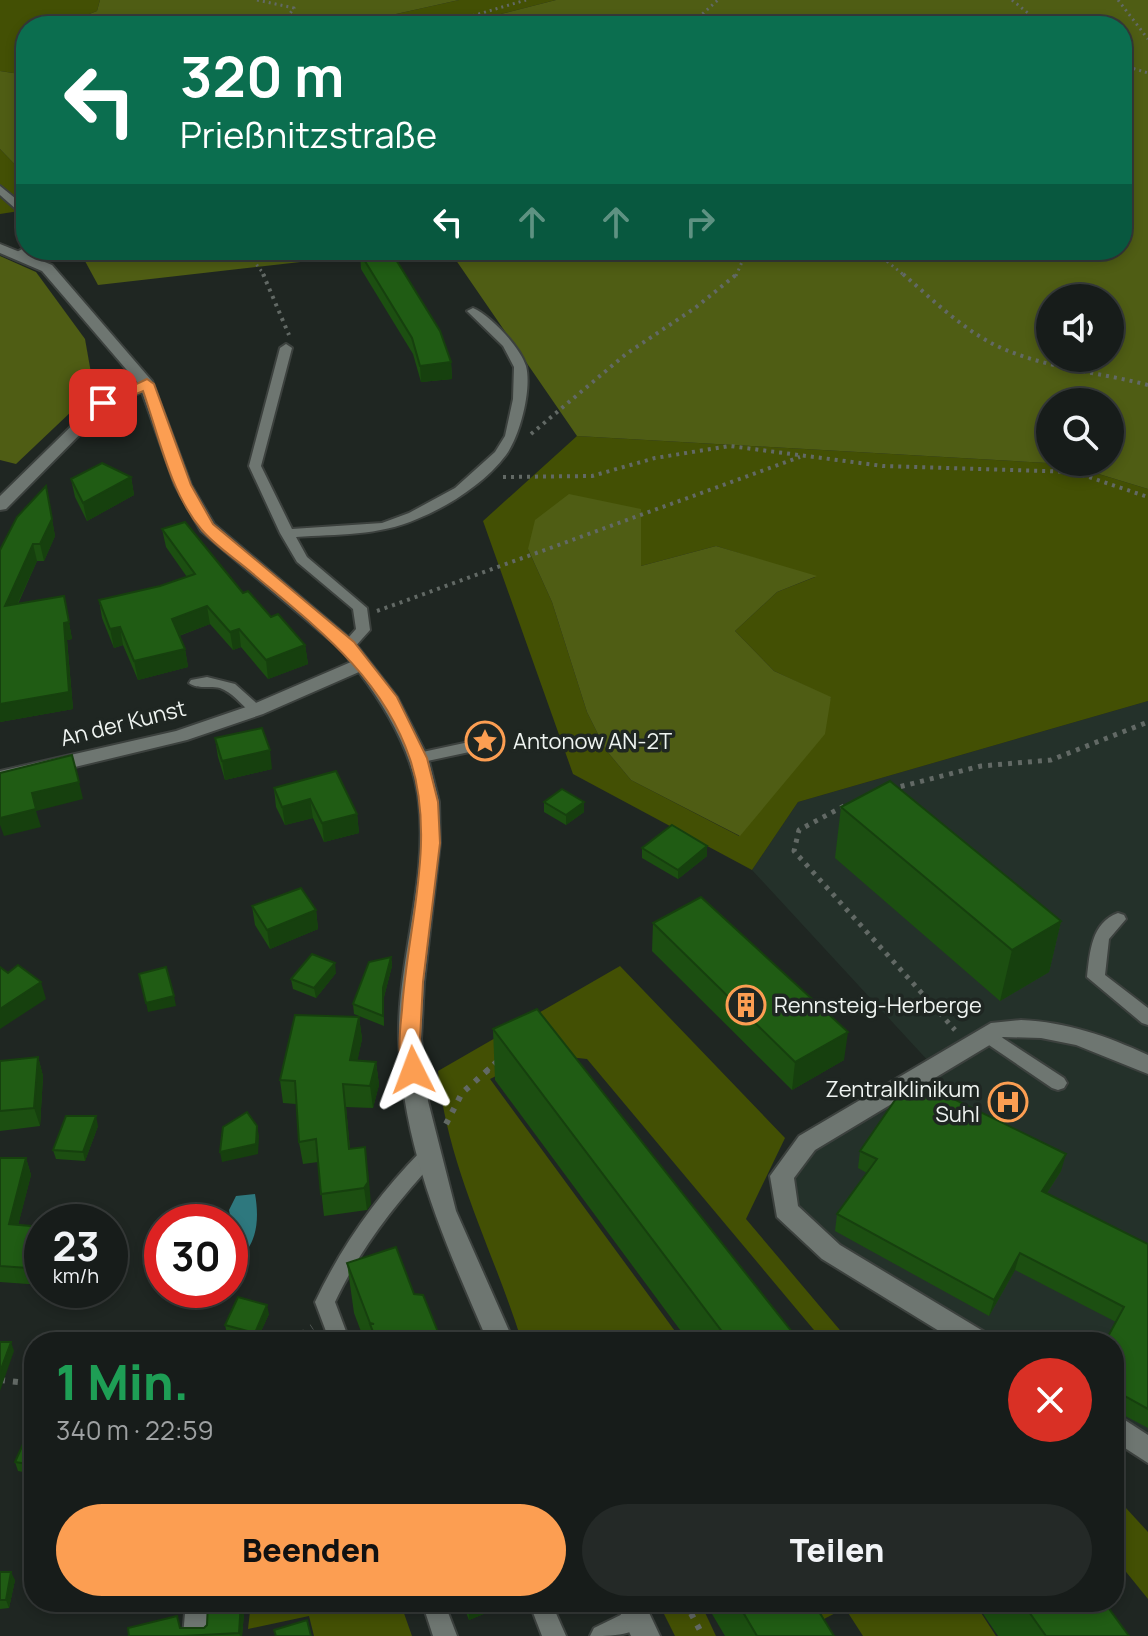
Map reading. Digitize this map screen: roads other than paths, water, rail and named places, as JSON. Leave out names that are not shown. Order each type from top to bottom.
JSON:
[{"type":"street","points":[[34,260],[54,275],[147,384],[183,485],[207,527],[348,646],[388,697],[418,758],[429,802],[430,843],[413,982],[410,1039],[416,1101],[444,1211],[497,1332]]},
{"type":"street","points":[[0,505],[103,403],[147,384]]},
{"type":"street","name":"An der Kunst","points":[[0,778],[180,736],[256,710],[363,663]]},
{"type":"street","points":[[963,1332],[831,1252],[786,1210],[782,1176],[807,1143],[999,1029],[1032,1027],[1086,1036],[1148,1065]]},
{"type":"street","points":[[1124,1433],[1148,1451]]},
{"type":"lane","points":[[0,189],[16,204]]},
{"type":"lane","points":[[287,533],[384,527],[414,516],[460,491],[500,454],[511,436],[519,399],[520,367],[508,344],[473,311]]},
{"type":"lane","points":[[286,348],[255,466],[302,559],[360,608],[363,630],[348,646]]},
{"type":"lane","name":"An der Kunst","points":[[196,683],[214,681],[229,685],[256,710]]},
{"type":"lane","points":[[418,758],[469,747]]},
{"type":"lane","points":[[1118,919],[1101,937],[1096,977],[1148,1018]]},
{"type":"lane","points":[[979,1041],[1058,1083]]},
{"type":"lane","points":[[336,1332],[325,1302],[338,1273],[404,1181],[428,1156]]},
{"type":"lane","points":[[195,1636],[196,1612]]},
{"type":"lane","points":[[437,1612],[445,1636]]},
{"type":"lane","points":[[544,1612],[554,1636]]},
{"type":"lane","points":[[602,1636],[637,1619]]},
{"type":"water","points":[[255,1194],[256,1227],[248,1248],[248,1204],[232,1204],[236,1196]]},
{"type":"place","name":"Antonow AN-2T","points":[[485,741]]},
{"type":"place","name":"Rennsteig-Herberge","points":[[746,1005]]},
{"type":"place","name":"Zentralklinikum Suhl","points":[[1008,1102]]}]
